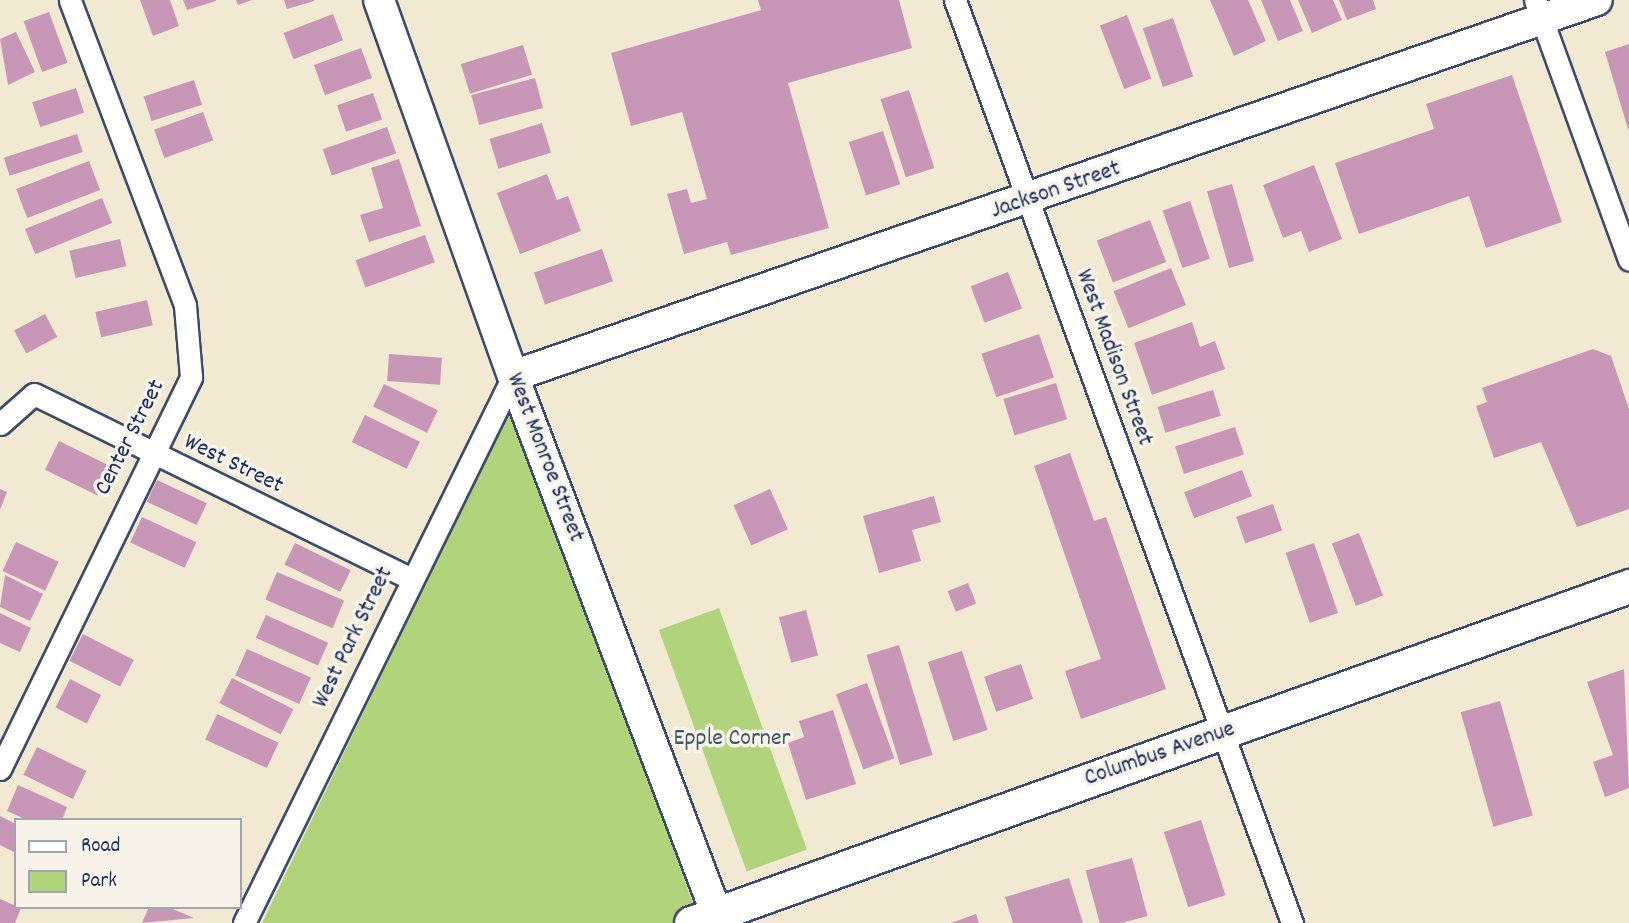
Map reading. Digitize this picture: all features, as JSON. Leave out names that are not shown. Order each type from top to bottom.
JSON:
[{"type":"main road","name":"Columbus Avenue","points":[[709,920],[1629,586]]},
{"type":"street","name":"Center Street","points":[[0,769],[151,454],[191,377],[185,305],[70,0]]},
{"type":"street","name":"West Monroe Street","points":[[379,0],[709,920]]},
{"type":"street","name":"West Madison Street","points":[[955,0],[1292,923]]},
{"type":"street","name":"Jackson Street","points":[[513,376],[1028,201],[1539,10],[1597,0]]},
{"type":"street","points":[[1539,10],[1629,260]]},
{"type":"street","name":"West Park Street","points":[[244,923],[513,376]]},
{"type":"street","name":"West Street","points":[[0,424],[34,394],[151,454],[412,579]]},
{"type":"green space","points":[[506,416],[517,416],[700,923],[262,923]]},
{"type":"green space","name":"Epple Corner","points":[[719,608],[807,850],[747,871],[659,630]]},
{"type":"building","points":[[140,0],[170,0],[179,26],[153,36]]},
{"type":"building","points":[[183,0],[216,0],[216,1],[187,10]]},
{"type":"building","points":[[236,0],[252,0],[238,5]]},
{"type":"building","points":[[284,0],[314,0],[314,1],[287,9]]},
{"type":"building","points":[[758,0],[899,0],[912,48],[788,83],[829,228],[731,255],[727,242],[684,254],[667,194],[687,189],[691,203],[707,199],[682,112],[631,126],[611,53],[761,10]]},
{"type":"building","points":[[1210,0],[1248,0],[1266,41],[1234,56]]},
{"type":"building","points":[[1261,0],[1290,0],[1303,31],[1278,41]]},
{"type":"building","points":[[1298,0],[1333,0],[1342,20],[1312,33]]},
{"type":"building","points":[[1339,0],[1373,0],[1376,9],[1347,20]]},
{"type":"building","points":[[49,12],[67,63],[42,72],[24,21]]},
{"type":"building","points":[[333,14],[343,40],[294,59],[284,33]]},
{"type":"building","points":[[1127,15],[1151,78],[1124,89],[1100,25]]},
{"type":"building","points":[[1173,18],[1193,77],[1163,87],[1143,28]]},
{"type":"building","points":[[16,32],[35,72],[8,85],[0,39]]},
{"type":"building","points":[[1629,44],[1629,129],[1628,129],[1605,52]]},
{"type":"building","points":[[523,45],[532,75],[470,94],[461,64]]},
{"type":"building","points":[[361,48],[372,78],[325,95],[314,65]]},
{"type":"building","points":[[1512,75],[1562,222],[1486,248],[1469,196],[1359,234],[1335,163],[1434,129],[1426,104]]},
{"type":"building","points":[[535,78],[543,108],[479,125],[471,95]]},
{"type":"building","points":[[194,80],[202,105],[152,121],[144,96]]},
{"type":"building","points":[[76,88],[84,113],[40,127],[32,102]]},
{"type":"building","points":[[909,90],[934,168],[906,177],[880,99]]},
{"type":"building","points":[[373,93],[382,119],[346,132],[337,105]]},
{"type":"building","points":[[203,112],[213,140],[164,158],[154,130]]},
{"type":"building","points":[[542,123],[551,153],[498,169],[489,139]]},
{"type":"building","points":[[387,127],[396,153],[332,176],[323,149]]},
{"type":"building","points":[[883,131],[900,184],[866,195],[849,142]]},
{"type":"building","points":[[77,134],[83,152],[10,176],[4,158]]},
{"type":"building","points":[[399,159],[421,226],[369,242],[360,215],[383,208],[371,168]]},
{"type":"building","points":[[89,161],[100,190],[27,218],[16,189]]},
{"type":"building","points":[[1314,165],[1342,239],[1309,252],[1301,231],[1283,238],[1263,185]]},
{"type":"building","points":[[547,174],[557,200],[568,196],[581,231],[520,254],[497,193]]},
{"type":"building","points":[[1232,184],[1254,261],[1229,268],[1207,191]]},
{"type":"building","points":[[102,198],[112,223],[35,254],[25,229]]},
{"type":"building","points":[[1190,201],[1210,259],[1182,268],[1163,210]]},
{"type":"building","points":[[1150,220],[1166,262],[1113,282],[1097,240]]},
{"type":"building","points":[[425,235],[435,262],[365,288],[355,260]]},
{"type":"building","points":[[120,239],[126,266],[76,278],[69,251]]},
{"type":"building","points":[[602,249],[613,281],[545,305],[534,272]]},
{"type":"building","points":[[1171,268],[1186,305],[1128,328],[1114,291]]},
{"type":"building","points":[[1008,272],[1022,308],[985,323],[971,286]]},
{"type":"building","points":[[147,300],[153,325],[101,337],[95,312]]},
{"type":"building","points":[[45,314],[57,337],[26,353],[14,330]]},
{"type":"building","points":[[1192,322],[1200,347],[1215,341],[1225,369],[1152,395],[1134,343]]},
{"type":"building","points":[[1039,334],[1054,377],[996,397],[981,354]]},
{"type":"building","points":[[1593,349],[1611,356],[1629,409],[1629,509],[1577,527],[1541,442],[1494,458],[1476,406],[1487,402],[1482,388]]},
{"type":"building","points":[[389,354],[442,358],[440,385],[387,381]]},
{"type":"building","points":[[1056,383],[1067,419],[1015,435],[1003,399]]},
{"type":"building","points":[[384,384],[438,410],[427,433],[373,406]]},
{"type":"building","points":[[1213,390],[1221,416],[1165,433],[1158,407]]},
{"type":"building","points":[[365,415],[420,442],[407,469],[352,442]]},
{"type":"building","points":[[1235,427],[1244,455],[1184,474],[1175,446]]},
{"type":"building","points":[[59,441],[111,466],[97,495],[45,470]]},
{"type":"building","points":[[1070,453],[1094,521],[1106,517],[1166,689],[1081,719],[1065,671],[1101,659],[1034,466]]},
{"type":"building","points":[[1242,470],[1252,496],[1194,518],[1184,492]]},
{"type":"building","points":[[157,480],[207,503],[197,525],[147,502]]},
{"type":"building","points":[[0,489],[7,492],[0,510]]},
{"type":"building","points":[[770,489],[788,529],[751,545],[733,505]]},
{"type":"building","points":[[934,496],[941,522],[912,530],[921,561],[879,573],[863,516]]},
{"type":"building","points":[[1273,504],[1282,530],[1245,543],[1236,517]]},
{"type":"building","points":[[142,517],[196,542],[185,568],[130,542]]},
{"type":"building","points":[[1359,533],[1383,596],[1356,606],[1332,543]]},
{"type":"building","points":[[16,542],[59,562],[45,591],[2,571]]},
{"type":"building","points":[[295,543],[351,570],[340,592],[284,565]]},
{"type":"building","points":[[1314,543],[1338,613],[1310,623],[1286,553]]},
{"type":"building","points":[[277,572],[344,601],[332,628],[265,600]]},
{"type":"building","points":[[5,575],[43,594],[30,621],[0,607]]},
{"type":"building","points":[[968,583],[976,603],[956,612],[948,591]]},
{"type":"building","points":[[806,610],[818,655],[791,663],[779,617]]},
{"type":"building","points":[[0,613],[31,628],[20,652],[0,643]]},
{"type":"building","points":[[266,615],[328,643],[318,665],[256,638]]},
{"type":"building","points":[[83,634],[134,660],[120,687],[69,661]]},
{"type":"building","points":[[899,645],[933,755],[900,765],[866,655]]},
{"type":"building","points":[[247,649],[311,677],[299,704],[235,675]]},
{"type":"building","points":[[962,651],[988,730],[953,741],[928,662]]},
{"type":"building","points":[[1021,664],[1033,699],[996,712],[984,677]]},
{"type":"building","points":[[1624,669],[1629,788],[1605,797],[1593,762],[1613,755],[1587,682]]},
{"type":"building","points":[[232,678],[293,709],[281,734],[219,703]]},
{"type":"building","points":[[70,679],[101,695],[87,723],[55,708]]},
{"type":"building","points":[[867,683],[894,758],[863,769],[836,694]]},
{"type":"building","points":[[1500,701],[1533,815],[1493,827],[1461,712]]},
{"type":"building","points":[[833,710],[856,784],[806,800],[788,743],[804,737],[799,721]]},
{"type":"building","points":[[217,714],[279,743],[267,768],[205,739]]},
{"type":"building","points":[[37,747],[86,771],[73,799],[23,775]]},
{"type":"building","points":[[18,785],[67,807],[63,818],[23,818],[7,811]]},
{"type":"building","points":[[0,816],[14,823],[14,852],[0,845]]},
{"type":"building","points":[[1201,820],[1225,895],[1188,907],[1164,832]]},
{"type":"building","points":[[1132,858],[1148,916],[1121,923],[1100,923],[1086,870]]},
{"type":"building","points":[[1069,878],[1083,923],[1013,923],[1005,897]]},
{"type":"building","points":[[0,899],[14,905],[14,909],[21,909],[15,923],[0,923]]},
{"type":"building","points":[[148,909],[173,909],[194,918],[142,923]]},
{"type":"building","points":[[976,914],[979,923],[951,923]]}]
